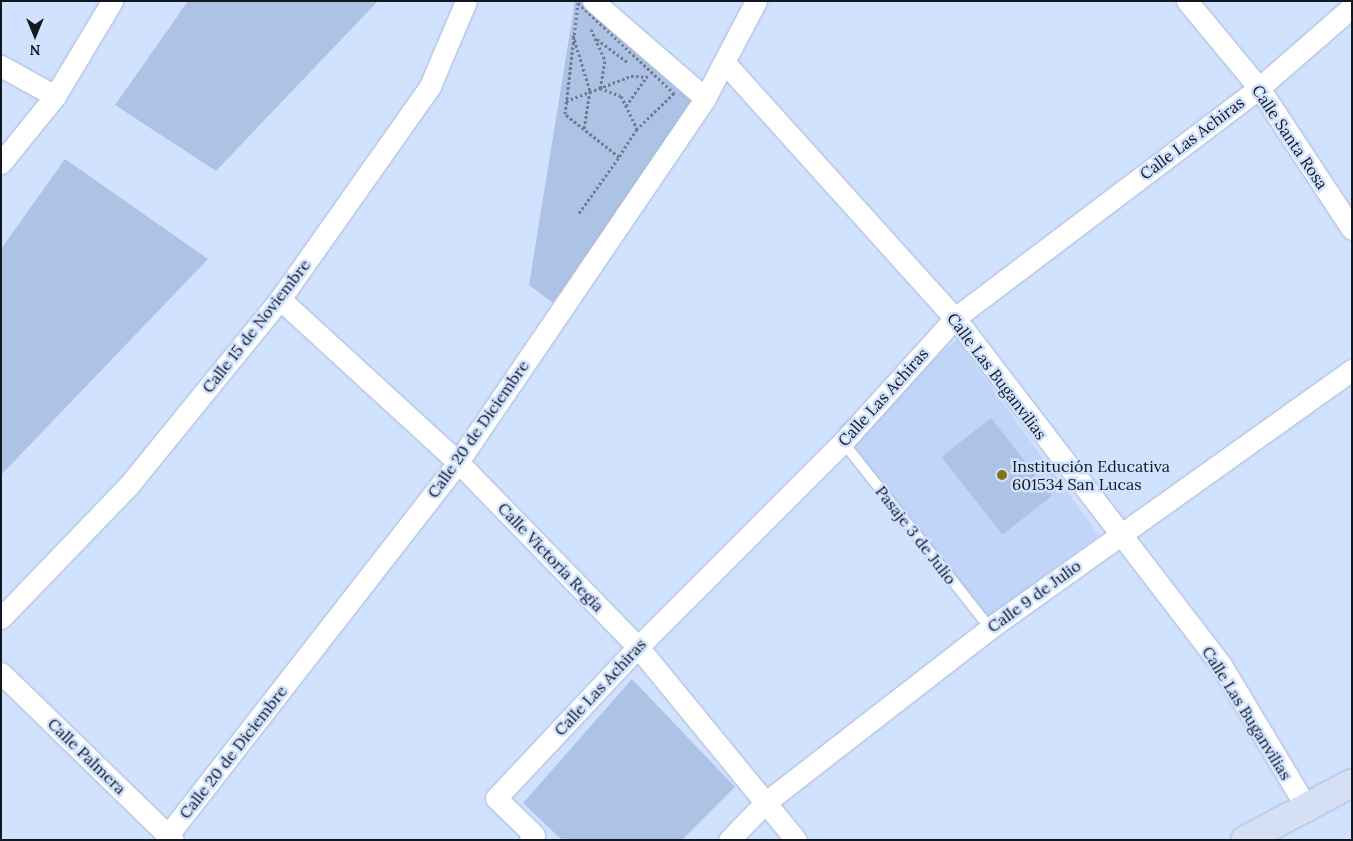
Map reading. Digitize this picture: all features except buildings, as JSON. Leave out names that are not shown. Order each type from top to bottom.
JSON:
[{"type":"main road","points":[[1245,840],[1308,810],[1352,783]]},
{"type":"street","points":[[1,163],[55,96],[112,1]]},
{"type":"street","name":"Calle 15 de Noviembre","points":[[1,618],[129,485],[280,298],[430,86],[466,1]]},
{"type":"street","name":"Calle 20 de Diciembre","points":[[170,838],[458,462],[705,98],[756,1]]},
{"type":"street","name":"Calle Santa Rosa","points":[[1187,1],[1259,88],[1352,230]]},
{"type":"street","points":[[586,2],[705,98]]},
{"type":"street","name":"Calle Las Achiras","points":[[532,837],[496,798],[638,647],[843,442],[954,318],[1259,88],[1352,8]]},
{"type":"street","name":"Calle Las Buganvilias","points":[[725,63],[954,318],[1118,535],[1221,665],[1308,810]]},
{"type":"street","points":[[1,66],[55,96]]},
{"type":"street","name":"Calle Victoria Regia","points":[[280,298],[458,462],[638,647],[796,840]]},
{"type":"street","name":"Calle 9 de Julio","points":[[729,840],[766,802],[990,628],[1352,370]]},
{"type":"street","name":"Calle Palmera","points":[[1,673],[170,838]]},
{"type":"lane","name":"Pasaje 3 de Julio","points":[[843,442],[990,628]]},
{"type":"path","points":[[586,2],[572,33],[564,114],[619,156]]},
{"type":"path","points":[[586,2],[596,38],[605,61],[600,88]]},
{"type":"path","points":[[586,2],[674,92]]},
{"type":"path","points":[[572,33],[590,92],[584,129]]},
{"type":"path","points":[[596,38],[632,66]]},
{"type":"path","points":[[640,71],[674,92]]},
{"type":"path","points":[[566,101],[631,76],[647,76]]},
{"type":"path","points":[[626,106],[647,76]]},
{"type":"path","points":[[600,88],[621,96],[637,129]]},
{"type":"path","points":[[579,213],[637,129],[674,92]]},
{"type":"shaded area","points":[[188,1],[378,1],[216,171],[115,105]]},
{"type":"shaded area","points":[[575,1],[585,1],[693,99],[553,303],[529,285]]},
{"type":"shaded area","points":[[65,159],[208,259],[1,475],[1,249]]},
{"type":"shaded area","points":[[957,340],[1099,536],[980,622],[838,426]]},
{"type":"shaded area","points":[[991,418],[1052,496],[1002,535],[941,457]]},
{"type":"shaded area","points":[[632,679],[735,787],[682,840],[562,840],[523,803]]},
{"type":"place","name":"Institución Educativa 601534 San Lucas","points":[[1002,475]]}]
